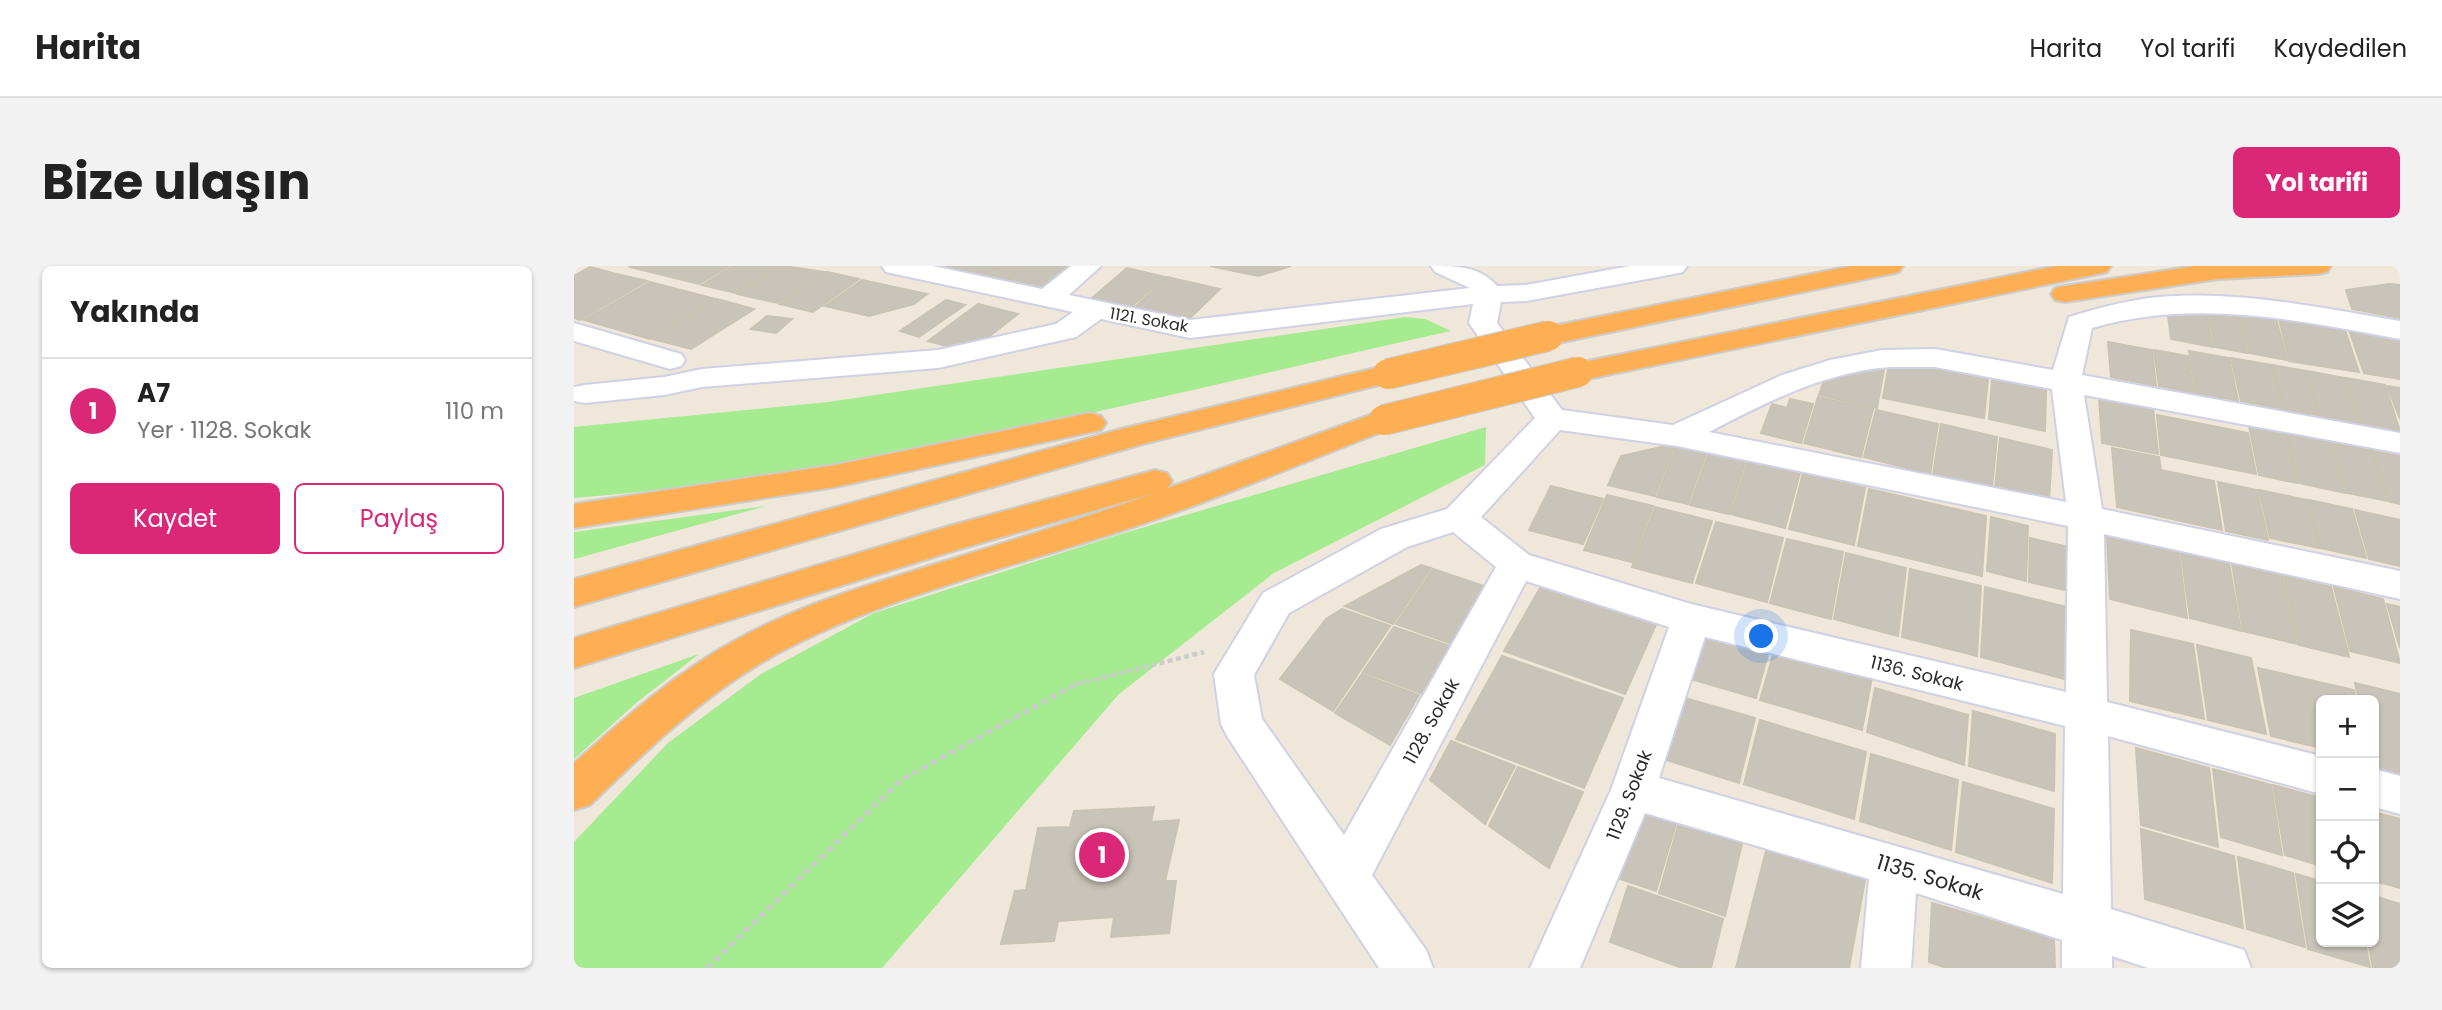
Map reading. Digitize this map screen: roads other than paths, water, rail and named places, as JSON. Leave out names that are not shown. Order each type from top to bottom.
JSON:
[{"type":"highway","points":[[574,593],[1136,435],[1548,336],[1889,266]]},
{"type":"highway","points":[[574,653],[949,538],[1384,420],[1578,372],[1875,309],[2098,266]]},
{"type":"highway","points":[[1875,309],[2043,297],[2248,266]]},
{"type":"highway","points":[[2183,275],[2318,266]]},
{"type":"highway","points":[[574,516],[835,476],[1274,382],[1388,374]]},
{"type":"highway","points":[[574,791],[648,722],[702,680],[749,651],[804,624],[873,597],[1162,503],[1384,420]]},
{"type":"street","name":"1121. Sokak","points":[[895,266],[1190,329],[1489,294],[1526,293],[1620,271],[1674,266]]},
{"type":"street","points":[[1047,299],[1088,266]]},
{"type":"street","points":[[1444,266],[1479,281],[1489,294],[1483,323],[1552,419],[1677,436],[2086,518],[2400,585]]},
{"type":"street","points":[[2086,947],[2086,518],[2066,380],[2079,323],[2106,313],[2162,304],[2226,303],[2400,330]]},
{"type":"street","points":[[578,388],[664,386],[702,378],[938,359],[1066,331],[1095,310]]},
{"type":"street","points":[[574,332],[670,360]]},
{"type":"street","points":[[1677,436],[1726,409],[1807,378],[1864,361],[1935,358],[2400,443]]},
{"type":"street","points":[[1408,968],[1242,724],[1234,674],[1276,603],[1394,538],[1459,517],[1552,419]]},
{"type":"street","points":[[1459,517],[1516,564]]},
{"type":"street","name":"1136. Sokak","points":[[1516,564],[1691,619],[2088,714],[2316,774]]},
{"type":"street","name":"1128. Sokak","points":[[1345,879],[1516,564]]},
{"type":"street","name":"1129. Sokak","points":[[1555,968],[1633,790],[1691,619]]},
{"type":"street","points":[[2379,789],[2400,795]]},
{"type":"street","name":"1135. Sokak","points":[[1633,790],[1894,865],[2086,947],[2226,968]]},
{"type":"street","points":[[1886,968],[1894,865]]},
{"type":"place","name":"A7","points":[[1102,855]]}]
